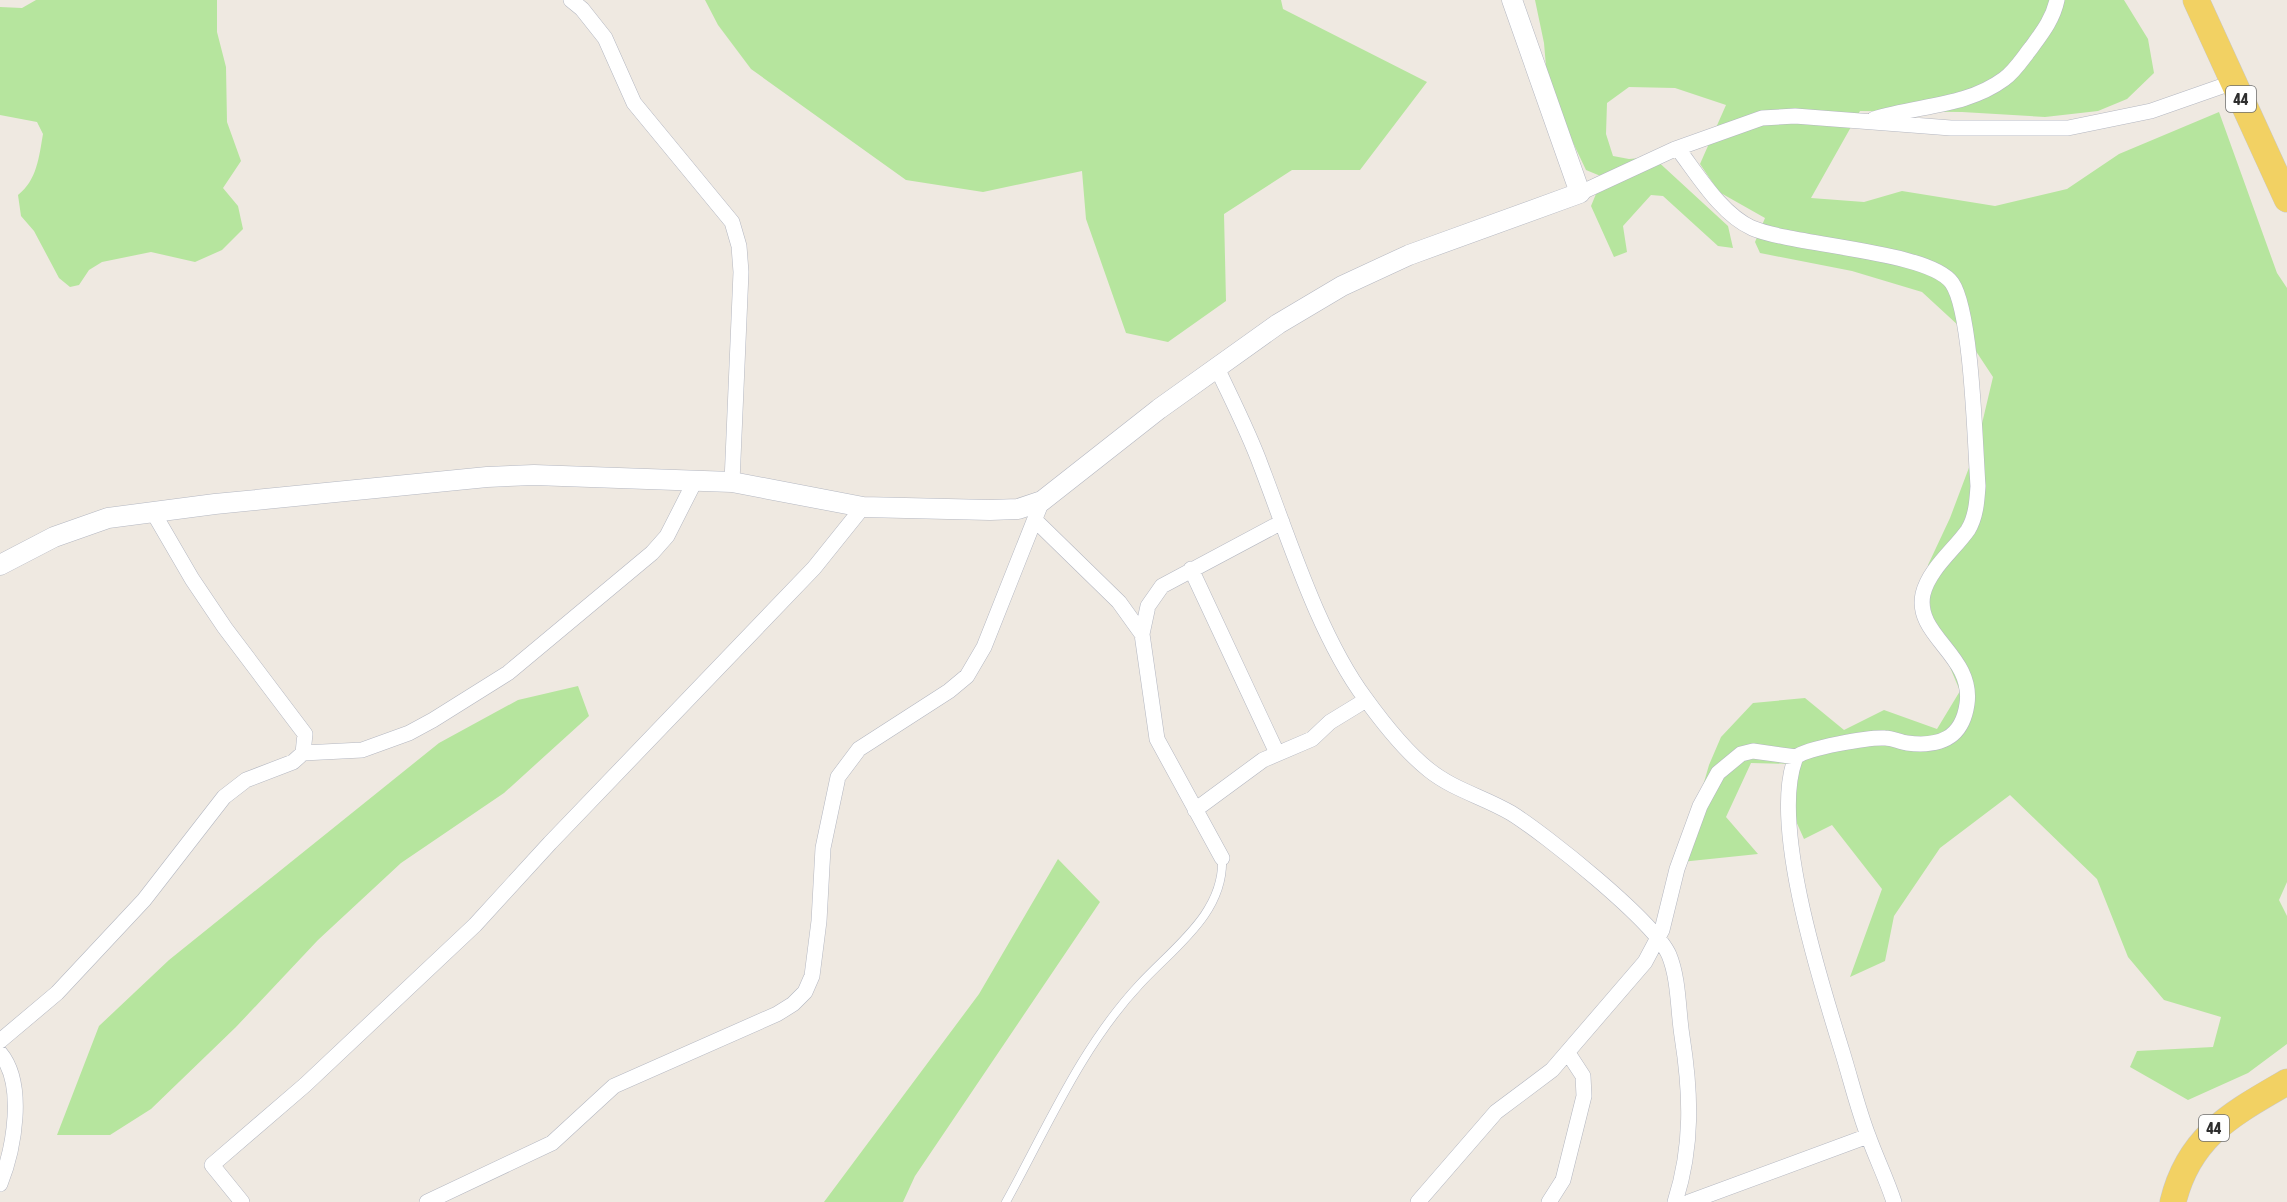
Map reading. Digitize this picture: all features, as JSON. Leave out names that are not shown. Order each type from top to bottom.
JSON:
[{"type":"main road","name":"44","points":[[2196,0],[2287,199]]},
{"type":"main road","name":"44","points":[[2173,1202],[2185,1166],[2204,1139],[2232,1115],[2287,1082]]},
{"type":"street","points":[[571,0],[582,9],[605,38],[634,103],[732,222],[739,246],[741,272],[732,482]]},
{"type":"street","points":[[1512,0],[1580,193]]},
{"type":"street","points":[[1866,121],[1906,109],[1955,102],[1975,96],[2004,79],[2046,28],[2057,0]]},
{"type":"street","points":[[0,565],[90,522],[153,512],[487,477],[563,475],[696,479],[732,482],[863,507],[1018,508],[1042,501],[1160,409],[1278,324],[1363,275],[1580,193],[1678,149],[1762,118],[1795,116],[1951,128],[2068,128],[2151,111],[2234,82]]},
{"type":"street","points":[[1418,1202],[1496,1112],[1542,1079],[1568,1053],[1645,962],[1658,939],[1681,859],[1708,788],[1718,773],[1734,759],[1753,751],[1796,757],[1811,750],[1885,738],[1908,743],[1933,744],[1952,737],[1962,724],[1967,703],[1966,678],[1931,630],[1923,611],[1923,593],[1935,572],[1969,529],[1976,510],[1978,486],[1964,312],[1952,283],[1918,263],[1778,236],[1750,227],[1736,217],[1711,192],[1678,149]]},
{"type":"street","points":[[1217,368],[1260,463],[1331,640],[1366,700],[1428,770],[1456,787],[1512,813],[1579,864],[1658,939],[1670,957],[1690,1095],[1688,1148],[1675,1202]]},
{"type":"street","points":[[0,1041],[57,993],[144,900],[224,797],[246,780],[293,762],[303,753],[362,750],[409,733],[508,673],[652,553],[667,536],[696,479]]},
{"type":"street","points":[[427,1202],[552,1143],[614,1086],[777,1014],[793,1004],[805,992],[812,976],[823,848],[838,777],[859,749],[949,691],[967,676],[984,647],[1036,521],[1042,501]]},
{"type":"street","points":[[243,1202],[212,1165],[305,1085],[476,925],[550,843],[814,568],[863,507]]},
{"type":"street","points":[[153,512],[192,579],[225,628],[305,734],[303,753]]},
{"type":"street","points":[[1036,521],[1119,602],[1142,634]]},
{"type":"street","points":[[1222,858],[1155,733],[1142,634],[1148,606],[1155,593],[1171,580],[1282,522]]},
{"type":"street","points":[[1191,569],[1277,753]]},
{"type":"street","points":[[1195,810],[1277,753],[1312,739],[1330,722],[1366,700]]},
{"type":"street","points":[[1796,757],[1790,771],[1789,788],[1792,856],[1830,1010],[1868,1136],[1894,1202]]},
{"type":"street","points":[[0,1053],[14,1078],[14,1102],[12,1144],[0,1184]]},
{"type":"street","points":[[1549,1202],[1563,1180],[1584,1096],[1583,1076],[1568,1053]]},
{"type":"street","points":[[1689,1202],[1868,1136]]},
{"type":"lane","points":[[1006,1202],[1068,1085],[1108,1023],[1140,983],[1192,931],[1210,907],[1220,884],[1222,858]]},
{"type":"green space","points":[[36,0],[217,0],[217,32],[226,67],[227,122],[241,161],[223,188],[238,206],[243,229],[222,250],[195,262],[151,252],[102,262],[89,270],[79,285],[70,287],[59,278],[34,231],[21,216],[18,195],[33,175],[43,134],[37,122],[0,115],[0,7],[22,8]]},
{"type":"green space","points":[[705,0],[1281,0],[1283,9],[1427,82],[1360,170],[1292,170],[1224,214],[1226,301],[1168,342],[1126,333],[1086,219],[1082,171],[983,192],[906,180],[751,69],[718,25]]},
{"type":"green space","points":[[1535,0],[2124,0],[2148,39],[2154,73],[2127,99],[2098,111],[2045,117],[1962,112],[1860,111],[1811,198],[1864,202],[1902,191],[1995,206],[2067,189],[2119,154],[2219,112],[2277,273],[2287,288],[2287,882],[2279,900],[2287,916],[2287,1044],[2248,1073],[2188,1100],[2130,1067],[2137,1051],[2213,1047],[2221,1017],[2164,1000],[2128,957],[2097,879],[2010,795],[1940,848],[1894,916],[1885,961],[1850,977],[1882,889],[1832,825],[1804,839],[1791,810],[1796,764],[1751,763],[1726,817],[1758,854],[1681,862],[1709,765],[1721,737],[1753,703],[1805,698],[1844,730],[1884,710],[1937,729],[1960,691],[1931,622],[1928,565],[1950,518],[1976,449],[1993,377],[1960,327],[1922,292],[1852,271],[1760,253],[1755,242],[1765,218],[1719,192],[1700,164],[1726,105],[1675,88],[1629,87],[1607,103],[1606,134],[1613,156],[1629,159],[1653,157],[1728,226],[1733,248],[1718,246],[1663,196],[1651,195],[1623,226],[1627,252],[1614,257],[1591,206],[1603,177],[1586,170],[1548,90],[1544,43]]},
{"type":"green space","points":[[578,686],[589,716],[504,793],[401,863],[318,940],[236,1027],[151,1109],[110,1135],[57,1135],[99,1026],[169,960],[439,743],[518,700]]},
{"type":"green space","points":[[1058,859],[1100,902],[915,1176],[903,1202],[824,1202],[979,994]]}]
